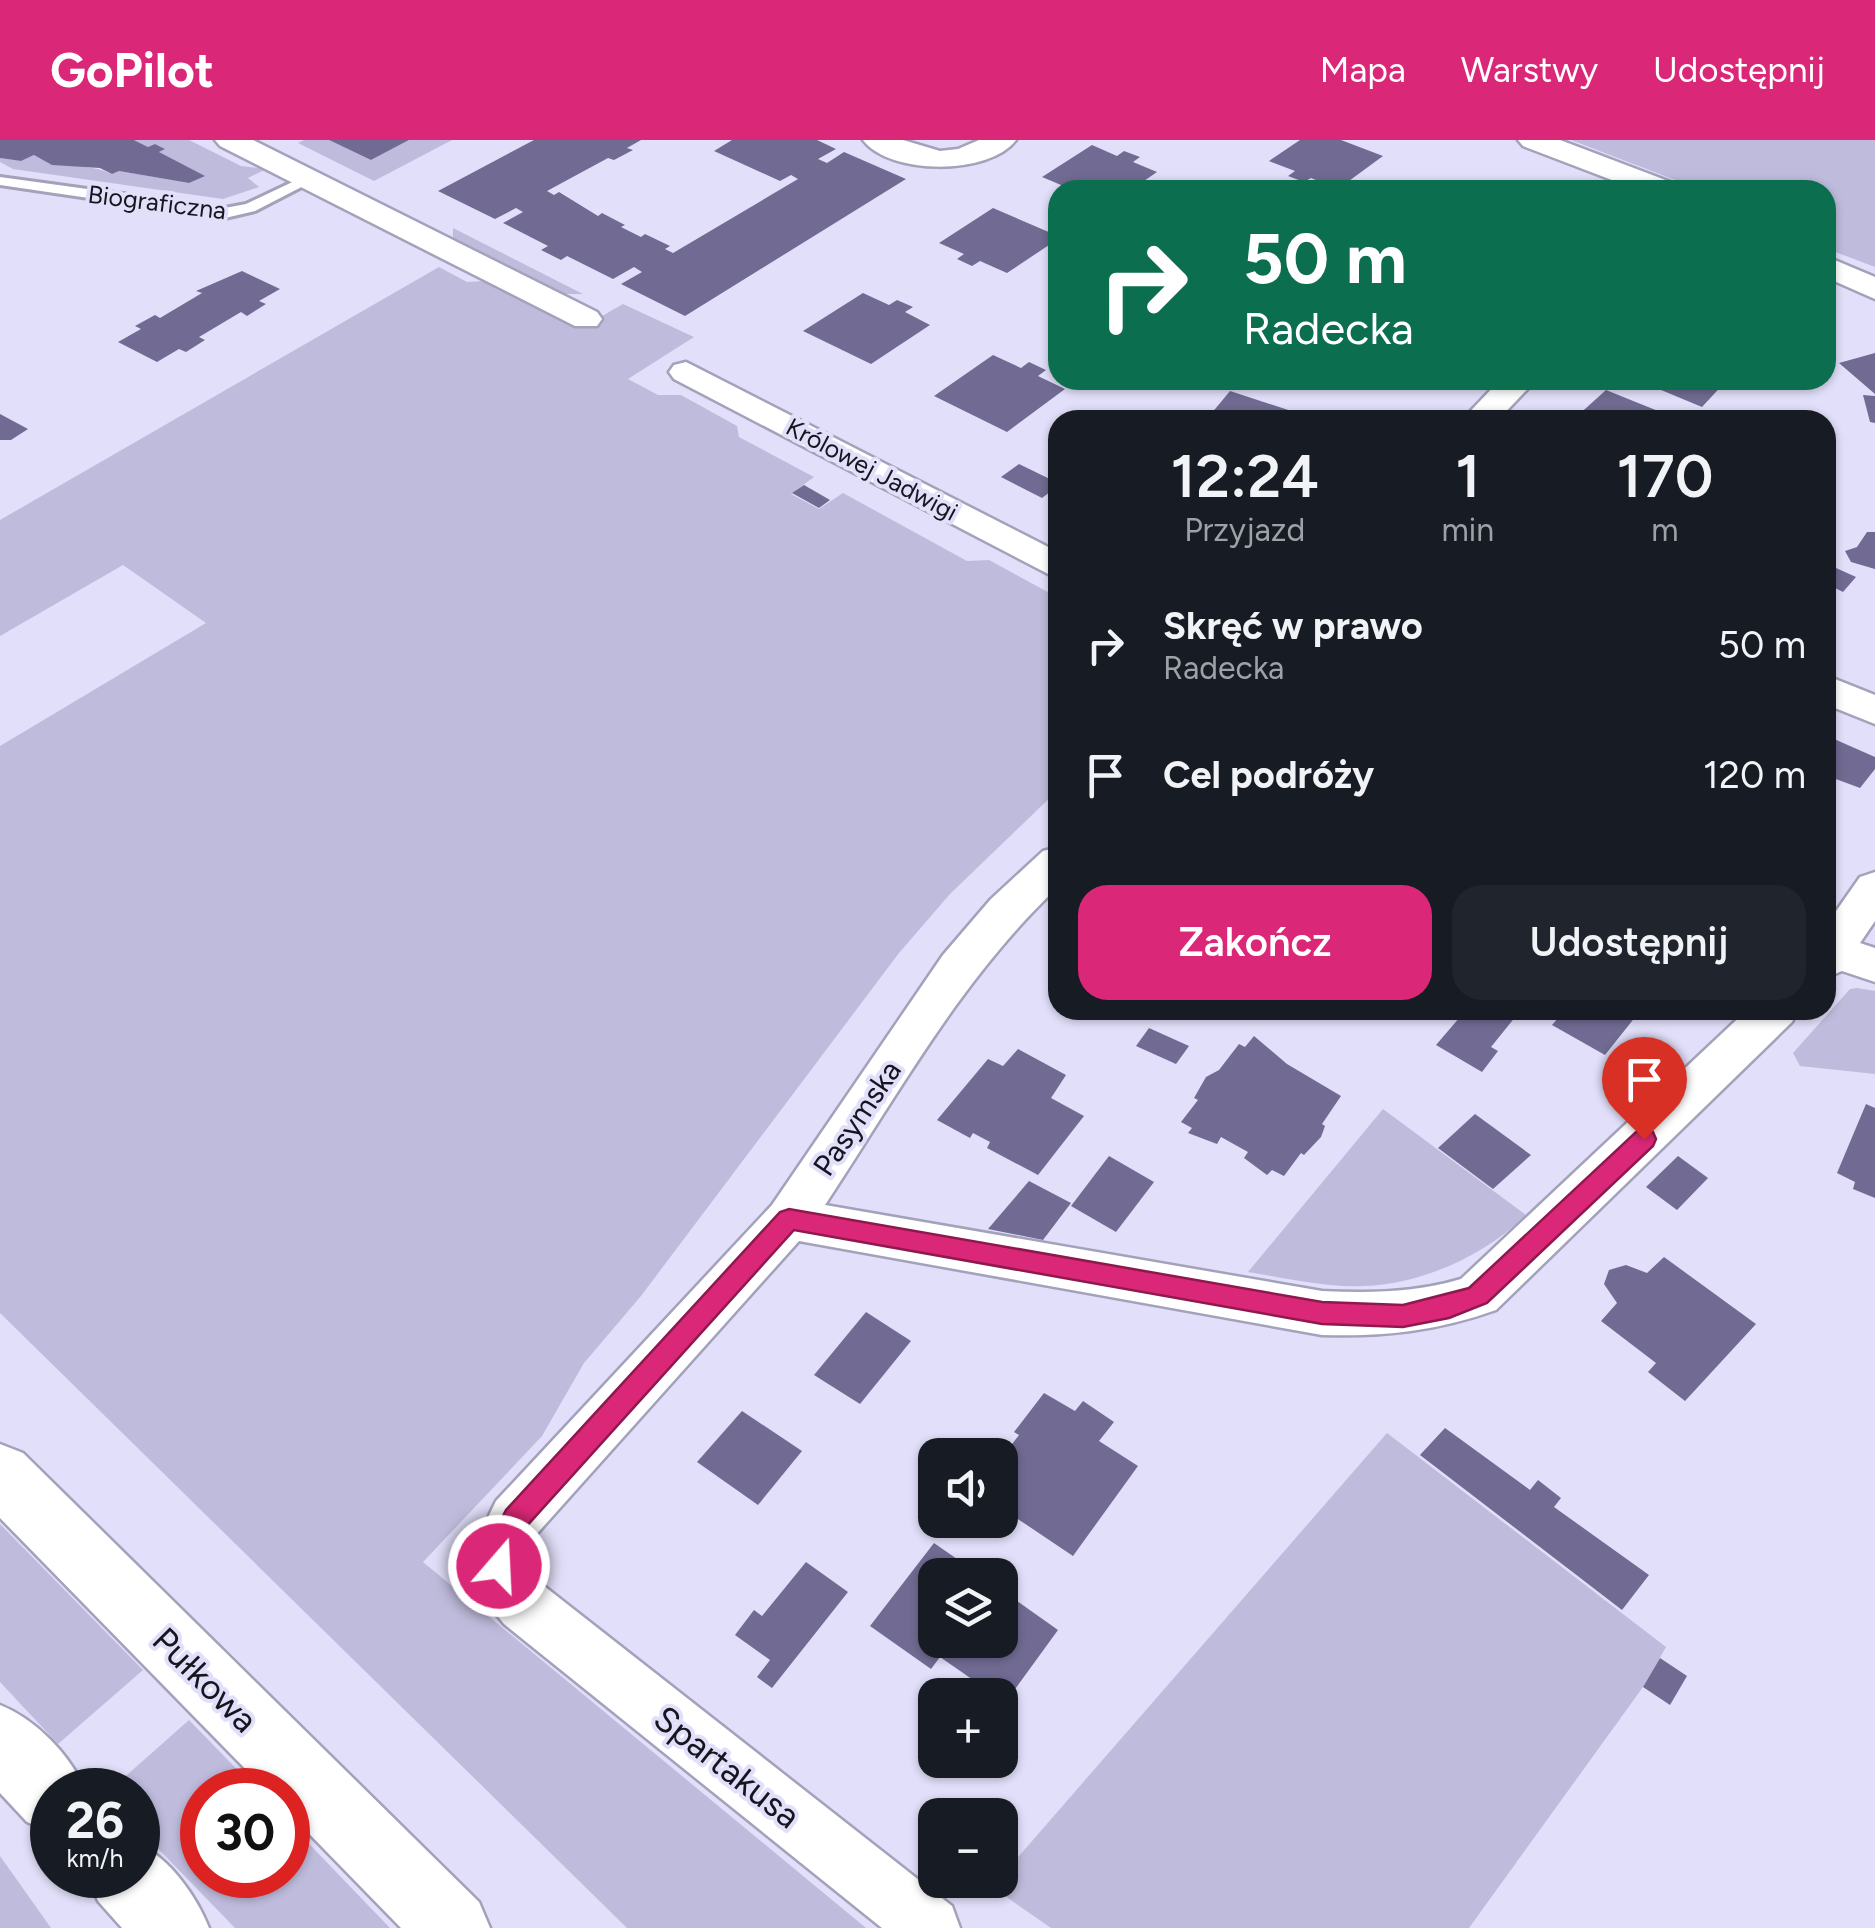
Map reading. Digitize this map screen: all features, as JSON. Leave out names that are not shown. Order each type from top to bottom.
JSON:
[{"type":"highway","name":"Pułkowa","points":[[0,1474],[453,1928]]},
{"type":"highway","points":[[0,1740],[30,1773]]},
{"type":"highway","points":[[145,1898],[172,1928]]},
{"type":"street","points":[[230,140],[586,319]]},
{"type":"street","points":[[878,140],[943,162],[966,158],[1000,140]]},
{"type":"street","points":[[1534,140],[1639,180]]},
{"type":"street","points":[[1836,270],[1875,288]]},
{"type":"street","name":"Królowej Jadwigi","points":[[686,372],[1048,562]]},
{"type":"street","points":[[1488,410],[1509,390]]},
{"type":"street","points":[[1836,693],[1875,711]]},
{"type":"street","name":"Pasymska","points":[[524,1605],[502,1582],[499,1566],[500,1549],[515,1519],[789,1219],[958,966],[1006,910],[1048,871]]},
{"type":"street","points":[[1840,956],[1875,888]]},
{"type":"street","points":[[789,1219],[1322,1313],[1403,1316],[1449,1307],[1478,1295],[1766,1020]]},
{"type":"street","name":"Spartakusa","points":[[524,1605],[930,1928]]},
{"type":"lane","name":"Biograficzna","points":[[0,181],[225,212],[250,208],[308,180]]},
{"type":"shaded area","points":[[134,140],[189,140],[241,166],[266,169],[248,178],[259,187],[223,199],[13,169],[0,162],[0,158],[21,161],[34,155],[112,174],[119,171],[189,183],[203,176],[159,152],[163,148],[155,144],[148,147]]},
{"type":"shaded area","points":[[329,140],[371,160],[409,140],[452,140],[374,181],[298,143]]},
{"type":"shaded area","points":[[1571,140],[1875,140],[1875,267],[1836,252],[1836,180],[1675,180]]},
{"type":"shaded area","points":[[453,228],[583,294],[562,294],[453,238]]},
{"type":"shaded area","points":[[439,267],[467,282],[485,281],[583,327],[623,304],[694,337],[628,379],[658,395],[681,395],[737,426],[739,437],[814,477],[791,494],[819,509],[843,493],[967,561],[989,560],[1048,592],[1048,800],[950,894],[899,953],[641,1296],[584,1363],[542,1436],[423,1562],[866,1928],[627,1928],[0,1313],[0,746],[206,623],[123,565],[0,636],[0,520]]},
{"type":"shaded area","points":[[1850,989],[1875,991],[1875,1074],[1800,1066],[1793,1053],[1822,1020],[1836,1020],[1836,1005]]},
{"type":"shaded area","points":[[1383,1109],[1526,1215],[1473,1255],[1409,1280],[1350,1286],[1248,1272]]},
{"type":"shaded area","points":[[1387,1433],[1666,1647],[1643,1687],[1469,1928],[1051,1928],[1008,1898],[1018,1898],[1018,1857]]},
{"type":"shaded area","points":[[0,1524],[143,1670],[58,1744],[0,1682]]},
{"type":"shaded area","points":[[189,1720],[236,1768],[180,1768],[180,1871],[160,1851],[160,1768],[135,1768]]},
{"type":"shaded area","points":[[310,1845],[390,1928],[235,1928],[206,1898],[310,1898]]},
{"type":"shaded area","points":[[0,1856],[51,1928],[0,1928]]},
{"type":"building","points":[[0,140],[134,140],[165,149],[159,152],[205,176],[189,183],[119,171],[112,174],[100,168],[52,165],[34,155],[21,161],[0,158]]},
{"type":"building","points":[[329,140],[409,140],[371,160]]},
{"type":"building","points":[[534,140],[641,140],[627,148],[633,150],[614,160],[608,158],[547,191],[554,195],[559,192],[641,237],[645,234],[670,246],[665,249],[673,253],[798,179],[791,175],[780,181],[714,151],[732,140],[817,140],[836,149],[818,159],[827,163],[844,152],[906,179],[685,316],[621,284],[642,272],[634,267],[613,279],[567,256],[561,260],[541,250],[548,246],[503,223],[523,212],[516,208],[495,219],[438,191]]},
{"type":"building","points":[[1300,140],[1341,140],[1383,156],[1350,180],[1299,180],[1288,176],[1295,171],[1269,161]]},
{"type":"building","points":[[1092,145],[1117,156],[1124,151],[1140,157],[1133,162],[1157,172],[1145,180],[1042,177]]},
{"type":"building","points":[[993,208],[1048,232],[1048,246],[1007,273],[980,261],[972,266],[957,259],[964,254],[939,243]]},
{"type":"building","points":[[242,271],[280,289],[259,301],[266,304],[247,316],[241,312],[199,337],[205,340],[186,352],[179,349],[157,362],[118,342],[141,329],[135,326],[155,315],[160,318],[202,293],[196,291]]},
{"type":"building","points":[[863,293],[889,305],[897,300],[913,307],[905,312],[930,325],[871,364],[803,331]]},
{"type":"building","points":[[1875,353],[1875,394],[1839,363]]},
{"type":"building","points":[[993,355],[1021,368],[1029,362],[1046,370],[1038,376],[1048,381],[1048,390],[1064,390],[1007,432],[934,396]]},
{"type":"building","points":[[1606,390],[1656,410],[1584,410]]},
{"type":"building","points":[[1661,390],[1718,390],[1702,407]]},
{"type":"building","points":[[1230,391],[1288,410],[1214,410]]},
{"type":"building","points":[[1863,395],[1875,396],[1875,423],[1870,422]]},
{"type":"building","points":[[0,414],[28,429],[11,440],[0,440]]},
{"type":"building","points":[[1019,464],[1048,478],[1048,494],[1042,498],[1001,477]]},
{"type":"building","points":[[804,485],[830,500],[819,508],[792,493]]},
{"type":"building","points":[[1867,532],[1875,532],[1875,569],[1851,562],[1845,551],[1857,547]]},
{"type":"building","points":[[1836,568],[1856,577],[1843,592],[1836,588]]},
{"type":"building","points":[[1836,740],[1875,757],[1875,769],[1860,788],[1836,779]]},
{"type":"building","points":[[1457,1020],[1513,1020],[1491,1047],[1498,1051],[1482,1072],[1436,1045]]},
{"type":"building","points":[[1556,1020],[1633,1020],[1605,1055],[1552,1025]]},
{"type":"building","points":[[1149,1028],[1189,1046],[1176,1064],[1136,1046]]},
{"type":"building","points":[[1254,1036],[1287,1064],[1341,1096],[1322,1124],[1325,1126],[1321,1137],[1304,1155],[1301,1153],[1284,1176],[1272,1170],[1267,1175],[1244,1158],[1248,1152],[1221,1137],[1217,1144],[1188,1133],[1192,1128],[1181,1122],[1198,1100],[1194,1098],[1206,1077],[1219,1070],[1239,1044],[1245,1047]]},
{"type":"building","points":[[1018,1049],[1066,1075],[1051,1098],[1084,1116],[1038,1175],[987,1148],[990,1142],[973,1133],[970,1138],[937,1120],[988,1059],[1003,1066]]},
{"type":"building","points":[[1866,1104],[1875,1108],[1875,1198],[1853,1189],[1855,1182],[1837,1173]]},
{"type":"building","points":[[1475,1114],[1531,1155],[1493,1189],[1438,1148]]},
{"type":"building","points":[[1109,1156],[1154,1182],[1116,1232],[1071,1206]]},
{"type":"building","points":[[1678,1156],[1708,1178],[1677,1210],[1646,1187]]},
{"type":"building","points":[[1029,1181],[1071,1203],[1043,1240],[988,1229]]},
{"type":"building","points":[[1664,1257],[1756,1324],[1685,1401],[1648,1372],[1656,1363],[1601,1321],[1617,1303],[1604,1284],[1609,1270],[1626,1265],[1647,1273]]},
{"type":"building","points":[[866,1312],[911,1341],[860,1404],[814,1375]]},
{"type":"building","points":[[1044,1393],[1075,1411],[1083,1401],[1114,1422],[1099,1441],[1138,1466],[1073,1556],[1018,1519],[1019,1435],[1014,1432]]},
{"type":"building","points":[[742,1411],[802,1451],[758,1505],[697,1462]]},
{"type":"building","points":[[1445,1428],[1530,1490],[1538,1480],[1561,1498],[1554,1507],[1649,1575],[1622,1610],[1420,1455]]},
{"type":"building","points":[[934,1543],[956,1558],[922,1558]]},
{"type":"building","points":[[806,1562],[848,1592],[772,1688],[757,1677],[770,1660],[735,1635],[754,1610],[762,1616]]},
{"type":"building","points":[[918,1564],[918,1658],[939,1658],[931,1669],[870,1626]]},
{"type":"building","points":[[1018,1602],[1058,1630],[1018,1685],[1018,1678],[970,1678],[941,1658],[1018,1658]]},
{"type":"building","points":[[1660,1658],[1687,1676],[1670,1705],[1643,1687]]},
{"type":"route","points":[[499,1566],[500,1549],[515,1519],[789,1219],[1322,1313],[1403,1316],[1449,1307],[1478,1295],[1644,1139]]}]
